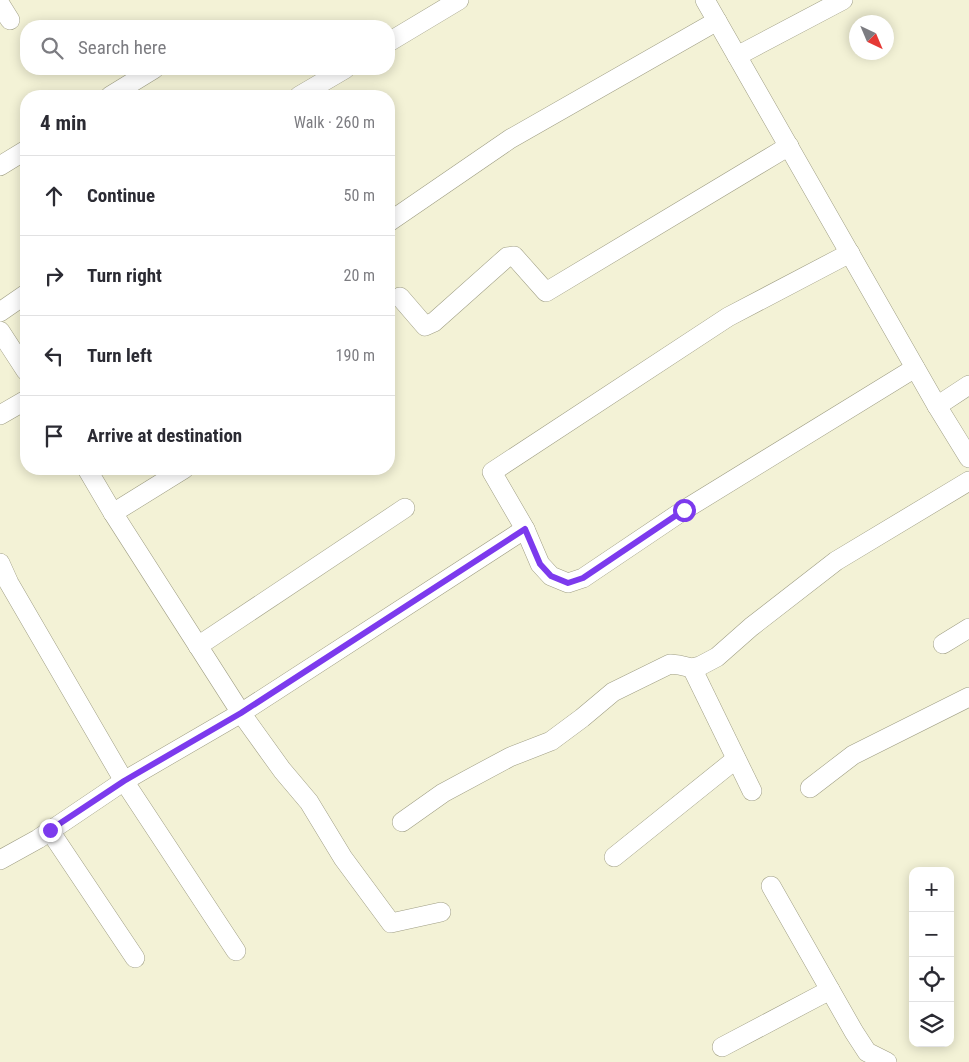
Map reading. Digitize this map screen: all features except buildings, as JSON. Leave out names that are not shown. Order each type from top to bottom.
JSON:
[{"type":"street","points":[[395,38],[459,0]]},
{"type":"street","points":[[705,0],[915,368],[969,458]]},
{"type":"street","points":[[737,56],[843,0]]},
{"type":"street","points":[[0,4],[10,20]]},
{"type":"street","points":[[395,218],[510,139],[717,20]]},
{"type":"street","points":[[120,90],[144,75]]},
{"type":"street","points":[[309,90],[335,75]]},
{"type":"street","points":[[400,297],[425,326],[434,322],[507,257],[514,256],[546,292],[789,146]]},
{"type":"street","points":[[0,166],[20,154]]},
{"type":"street","points":[[850,253],[728,317],[492,472],[525,529],[540,564],[551,576],[568,583],[583,578],[684,510],[915,368]]},
{"type":"street","points":[[0,312],[20,298]]},
{"type":"street","points":[[0,331],[20,362]]},
{"type":"street","points":[[937,406],[969,385]]},
{"type":"street","points":[[0,415],[20,403]]},
{"type":"street","points":[[91,475],[241,713],[282,770],[309,802],[343,858],[391,923],[441,912]]},
{"type":"street","points":[[113,513],[174,475]]},
{"type":"street","points":[[402,822],[443,793],[510,757],[551,741],[613,692],[670,664],[680,664],[692,668],[700,666],[717,656],[836,561],[969,481]]},
{"type":"street","points":[[198,646],[404,508]]},
{"type":"street","points":[[0,860],[50,830],[124,781],[241,713],[525,529]]},
{"type":"street","points":[[0,563],[5,586],[124,781],[236,950]]},
{"type":"street","points":[[943,644],[969,628]]},
{"type":"street","points":[[692,668],[752,791]]},
{"type":"street","points":[[810,788],[853,755],[969,697]]},
{"type":"street","points":[[614,857],[736,759]]},
{"type":"street","points":[[50,830],[136,958]]},
{"type":"street","points":[[771,886],[854,1032],[868,1052],[887,1062]]},
{"type":"street","points":[[722,1047],[830,990]]},
{"type":"route","points":[[50,830],[124,781],[241,713],[525,529],[540,564],[551,576],[568,583],[583,578],[684,510]]}]
